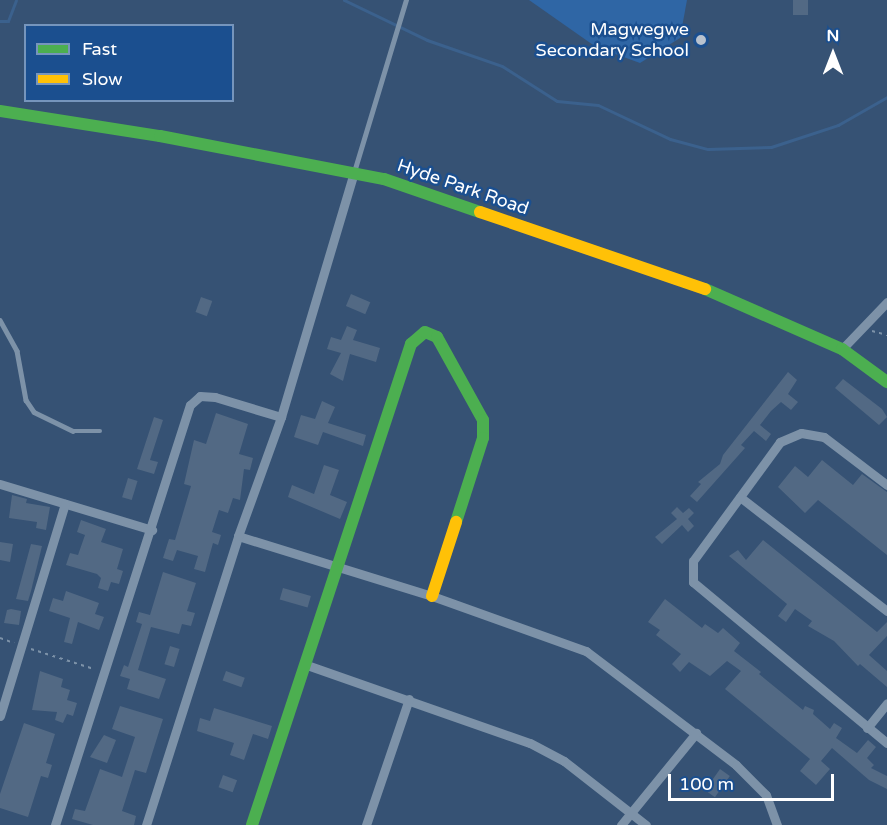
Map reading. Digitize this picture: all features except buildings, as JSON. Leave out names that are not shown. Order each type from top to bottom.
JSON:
[{"type":"street","name":"Hyde Park Road","points":[[0,111],[354,172],[732,298],[842,349],[887,382]]},
{"type":"street","points":[[146,825],[238,536],[281,417],[354,172]]},
{"type":"street","points":[[842,349],[864,329],[887,302]]},
{"type":"street","points":[[252,825],[411,344],[418,335],[431,333],[483,420],[483,438],[432,596]]},
{"type":"street","points":[[55,825],[152,530],[190,405],[200,396],[281,417]]},
{"type":"street","points":[[887,485],[824,437],[801,433],[780,442],[693,561],[693,582],[887,743]]},
{"type":"street","points":[[0,484],[152,530]]},
{"type":"street","points":[[740,497],[887,611]]},
{"type":"street","points":[[0,716],[65,504]]},
{"type":"street","points":[[238,536],[432,596],[586,651],[696,733],[766,795],[777,825]]},
{"type":"street","points":[[304,664],[530,743],[564,761],[646,825]]},
{"type":"street","points":[[366,825],[409,699]]},
{"type":"street","points":[[867,728],[887,703]]},
{"type":"street","points":[[621,825],[696,733]]},
{"type":"lane","points":[[354,172],[406,0]]},
{"type":"lane","points":[[0,320],[16,351],[26,400],[34,412],[73,431],[100,431]]},
{"type":"path","points":[[864,329],[887,335]]},
{"type":"path","points":[[0,638],[105,673]]},
{"type":"shaded area","points":[[529,0],[687,0],[680,38],[640,63],[596,47]]},
{"type":"waterway","points":[[0,21],[8,21],[16,0]]},
{"type":"waterway","points":[[344,0],[427,40],[502,66],[557,101],[598,105],[670,139],[708,149],[771,147],[838,125],[887,97]]},
{"type":"traffic: fast","points":[[0,111],[160,136],[384,179],[480,212]]},
{"type":"traffic: fast","points":[[705,289],[842,349],[887,382]]},
{"type":"traffic: fast","points":[[252,825],[411,344],[425,332],[437,337],[483,420],[483,438],[456,522]]},
{"type":"traffic: slow","points":[[480,212],[705,289]]},
{"type":"traffic: slow","points":[[432,596],[456,522]]},
{"type":"place","name":"Magwegwe Secondary School","points":[[701,40]]}]
